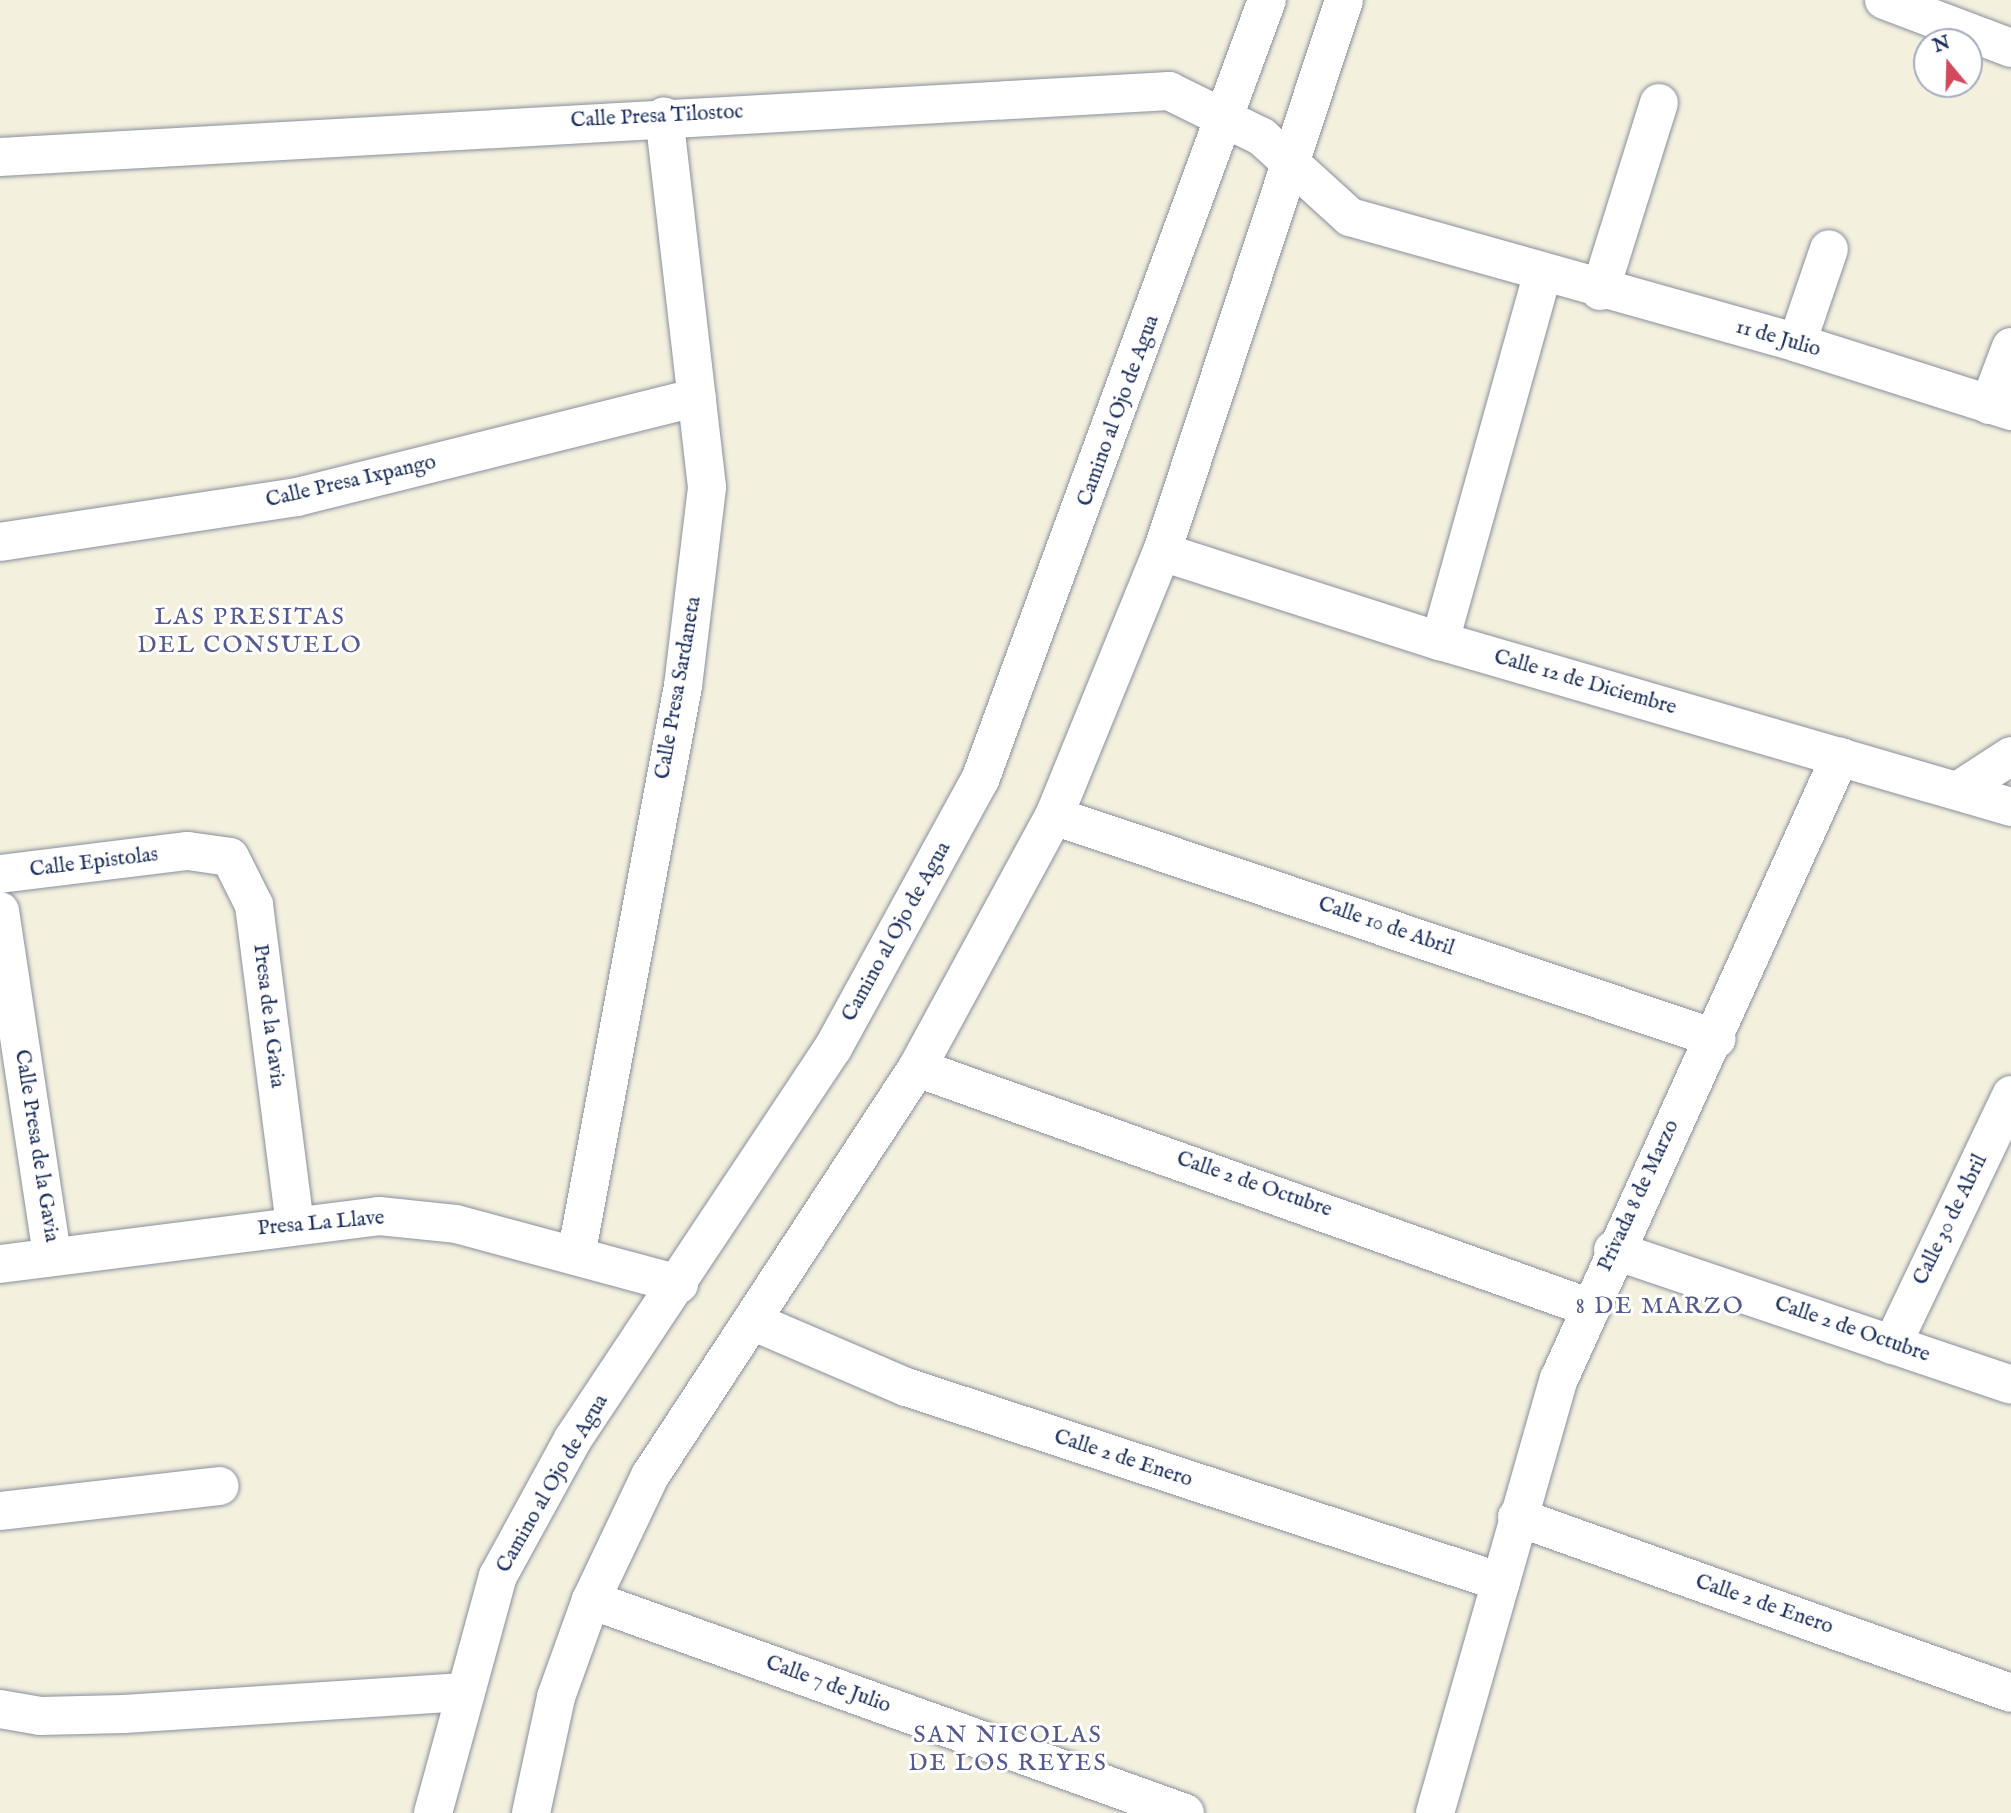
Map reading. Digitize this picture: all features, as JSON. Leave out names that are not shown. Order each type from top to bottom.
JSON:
[{"type":"street","name":"Camino al Ojo de Agua","points":[[433,1813],[463,1692],[498,1576],[573,1439],[679,1284],[832,1048],[980,780],[1227,117],[1267,0]]},
{"type":"street","points":[[531,1813],[556,1697],[590,1600],[650,1476],[917,1068],[1054,816],[1162,552],[1344,0]]},
{"type":"street","points":[[1884,0],[2011,48]]},
{"type":"street","name":"Calle Presa Tilostoc","points":[[0,157],[664,116],[1169,91],[1227,117],[1292,164]]},
{"type":"street","points":[[1600,291],[1659,103]]},
{"type":"street","name":"Calle Presa Sardaneta","points":[[576,1256],[701,557],[707,486],[664,116]]},
{"type":"street","name":"11 de Julio","points":[[1292,164],[1350,217],[1542,275],[1797,343],[2000,408]]},
{"type":"street","points":[[1797,343],[1829,249]]},
{"type":"street","points":[[1440,641],[1542,275]]},
{"type":"street","points":[[2000,408],[2011,347]]},
{"type":"street","name":"Calle Presa Ixpango","points":[[0,542],[297,497],[697,397]]},
{"type":"street","name":"Calle 12 de Diciembre","points":[[1162,552],[1440,641],[2011,807]]},
{"type":"street","name":"Privada 8 de Marzo","points":[[1436,1813],[1517,1517],[1588,1307],[1613,1250],[1717,1039],[1840,757]]},
{"type":"street","points":[[1959,790],[2011,757]]},
{"type":"street","name":"Calle 10 de Abril","points":[[1054,816],[1717,1039]]},
{"type":"street","name":"Calle Epistolas","points":[[0,874],[188,851]]},
{"type":"street","name":"Presa de la Gavia","points":[[188,851],[230,857],[254,905],[295,1224]]},
{"type":"street","name":"Calle Presa de la Gavia","points":[[0,911],[52,1256]]},
{"type":"street","name":"Calle 2 de Octubre","points":[[917,1068],[1588,1307]]},
{"type":"street","name":"Calle 30 de Abril","points":[[1892,1345],[2011,1095]]},
{"type":"street","name":"Presa La Llave","points":[[0,1264],[295,1224],[379,1216],[456,1224],[679,1284]]},
{"type":"street","name":"Calle 2 de Octubre","points":[[1613,1250],[2011,1385]]},
{"type":"street","name":"Calle 2 de Enero","points":[[752,1321],[906,1387],[1500,1582]]},
{"type":"street","points":[[0,1511],[220,1486]]},
{"type":"street","name":"Calle 2 de Enero","points":[[1517,1517],[2011,1693]]},
{"type":"street","name":"Calle 7 de Julio","points":[[590,1600],[1185,1813]]},
{"type":"street","points":[[0,1709],[124,1714],[463,1692]]},
{"type":"district","name":"LAS PRESITAS DEL CONSUELO","points":[[250,632]]},
{"type":"district","name":"8 DE MARZO","points":[[1660,1307]]},
{"type":"district","name":"SAN NICOLAS DE LOS REYES","points":[[1008,1750]]}]
